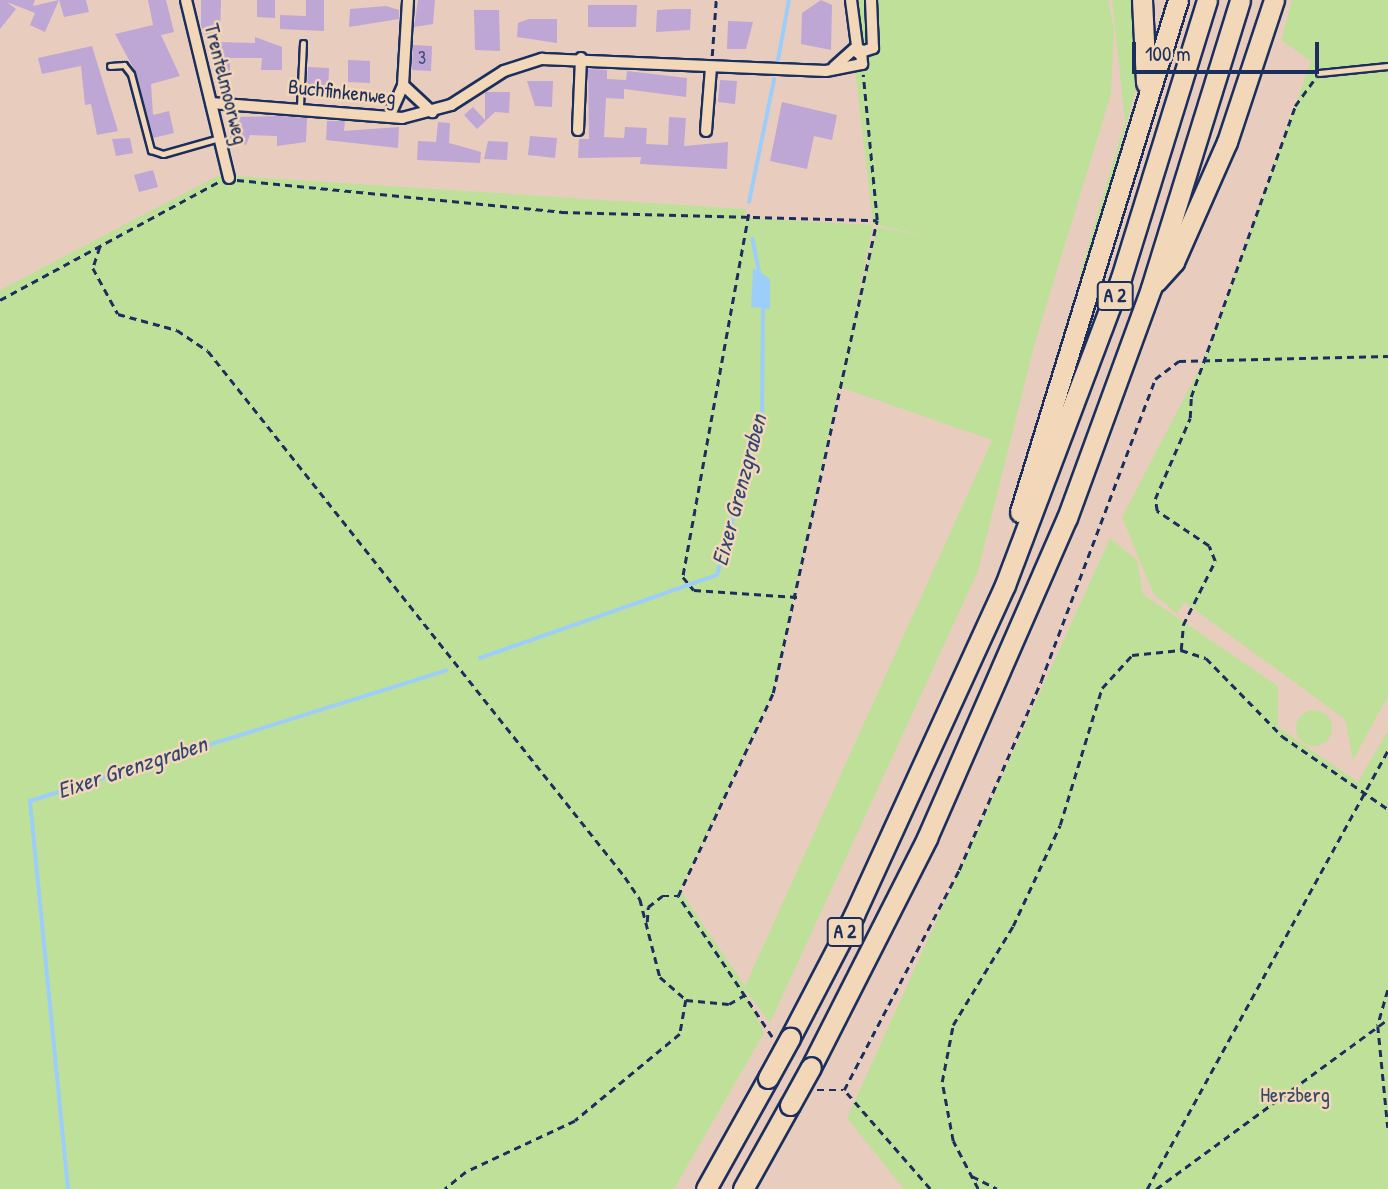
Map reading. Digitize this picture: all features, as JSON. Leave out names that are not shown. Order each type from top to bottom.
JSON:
[{"type":"highway","points":[[1142,0],[1148,71],[1142,125]]},
{"type":"highway","points":[[1004,585],[1076,323],[1142,125],[1178,0]]},
{"type":"highway","name":"A 2","points":[[706,1189],[768,1078],[783,1041],[864,893],[1004,585],[1121,278],[1207,0]]},
{"type":"highway","name":"A 2","points":[[743,1189],[790,1105],[811,1075],[995,688],[1067,518],[1151,288],[1240,0]]},
{"type":"highway","points":[[1151,288],[1174,262],[1227,142],[1274,0]]},
{"type":"street","name":"Trentelmoorweg","points":[[186,0],[229,178]]},
{"type":"street","points":[[389,117],[403,85],[408,0]]},
{"type":"street","points":[[850,0],[862,64]]},
{"type":"street","points":[[834,67],[858,50],[873,48],[871,0]]},
{"type":"street","name":"Buchfinkenweg","points":[[211,103],[300,106],[389,117],[432,112],[523,64],[581,58],[711,67],[834,67],[862,64]]},
{"type":"street","points":[[578,130],[581,58]]},
{"type":"street","points":[[706,131],[711,67]]},
{"type":"street","points":[[403,85],[432,112]]},
{"type":"lane","points":[[300,106],[303,43]]},
{"type":"lane","points":[[110,66],[124,65],[131,74],[151,150],[163,154],[219,138]]},
{"type":"lane","points":[[1319,73],[1388,66]]},
{"type":"path","points":[[711,67],[716,0]]},
{"type":"path","points":[[678,896],[773,693],[799,597],[877,220],[862,64]]},
{"type":"path","points":[[1181,650],[1184,625],[1215,561],[1209,546],[1157,511],[1155,499],[1190,418],[1205,358],[1295,106],[1319,73]]},
{"type":"path","points":[[0,300],[229,178],[561,212],[877,220]]},
{"type":"path","points":[[749,215],[683,577],[694,590],[799,597]]},
{"type":"path","points":[[100,247],[93,268],[118,314],[177,330],[208,351],[625,877],[647,928],[653,959],[660,977],[687,1000],[729,1004],[748,993]]},
{"type":"path","points":[[844,1090],[959,870],[1041,681],[1156,379],[1179,360],[1388,356]]},
{"type":"path","points":[[978,1189],[953,1141],[942,1082],[953,1025],[1013,926],[1060,825],[1102,688],[1132,655],[1181,650],[1206,658],[1282,736],[1361,795],[1388,809]]},
{"type":"path","points":[[1147,1189],[1388,750]]},
{"type":"path","points":[[647,928],[648,907],[662,896],[678,896]]},
{"type":"path","points":[[678,896],[783,1041]]},
{"type":"path","points":[[1388,990],[1378,1026],[1388,1128]]},
{"type":"path","points":[[445,1189],[466,1172],[575,1121],[680,1034],[687,1000]]},
{"type":"path","points":[[1156,1189],[1388,1019]]},
{"type":"path","points":[[811,1075],[821,1094],[844,1090]]},
{"type":"path","points":[[844,1090],[930,1189]]},
{"type":"path","points":[[970,1175],[997,1189]]},
{"type":"green space","points":[[847,0],[1108,0],[1114,29],[1111,94],[1034,346],[978,571],[770,1023],[744,988],[764,1033],[674,1189],[0,1189],[0,290],[219,175],[746,209],[742,232],[745,218],[873,225],[853,321],[877,227],[928,236],[873,224]],"holes":[[[839,387],[992,440],[745,986],[680,890],[773,693]]]},
{"type":"green space","points":[[1112,0],[1136,0],[1142,66],[1085,276],[1080,274],[1125,121]]},
{"type":"green space","points":[[1292,0],[1388,0],[1388,696],[1353,760],[1345,719],[1184,602],[1177,614],[1153,593],[1122,517],[1205,358],[1311,61],[1281,40]]},
{"type":"green space","name":"Herzberg","points":[[1110,538],[1137,560],[1143,594],[1278,686],[1278,727],[1358,782],[1388,730],[1388,1189],[904,1189],[847,1118]]},
{"type":"green space","points":[[1314,710],[1327,715],[1332,728],[1327,741],[1314,746],[1301,741],[1296,728],[1301,715]]},
{"type":"water","points":[[753,268],[770,279],[770,309],[751,307]]},
{"type":"building","points":[[0,0],[35,0],[33,6],[59,0],[45,32],[30,25],[35,13],[7,2],[16,9],[0,29]]},
{"type":"building","points":[[59,0],[86,0],[89,12],[64,17]]},
{"type":"building","points":[[148,0],[166,0],[174,32],[161,35],[180,76],[151,84],[153,115],[169,111],[174,133],[153,138],[136,73],[115,34],[153,25]]},
{"type":"building","points":[[201,0],[221,0],[220,35],[206,35],[201,26]]},
{"type":"building","points":[[257,0],[275,0],[275,18],[257,17]]},
{"type":"building","points":[[306,0],[324,0],[324,31],[280,29],[280,15],[306,16]]},
{"type":"building","points":[[418,0],[435,0],[433,24],[414,27]]},
{"type":"building","points":[[821,0],[832,5],[831,50],[801,44],[802,13]]},
{"type":"building","points":[[588,5],[637,5],[636,27],[588,27]]},
{"type":"building","points":[[386,6],[399,10],[399,19],[349,27],[350,9]]},
{"type":"building","points":[[691,9],[690,30],[656,32],[657,10]]},
{"type":"building","points":[[474,10],[499,10],[500,51],[475,50]]},
{"type":"building","points":[[529,19],[557,19],[557,43],[517,37],[518,23]]},
{"type":"building","points":[[728,21],[753,22],[746,49],[727,49]]},
{"type":"building","points":[[255,37],[282,47],[282,70],[261,70],[262,58],[230,58],[230,73],[217,73],[218,42],[255,43]]},
{"type":"building","points":[[413,45],[432,46],[431,71],[412,70]]},
{"type":"building","points":[[92,46],[118,131],[97,135],[91,104],[85,105],[81,66],[42,74],[38,58]]},
{"type":"building","points":[[348,60],[370,61],[370,83],[348,82]]},
{"type":"building","points":[[308,67],[329,68],[328,94],[307,94]]},
{"type":"building","points":[[588,69],[607,70],[607,79],[626,80],[627,71],[687,78],[686,97],[624,89],[624,99],[606,98],[604,137],[624,138],[625,127],[647,128],[646,144],[668,145],[669,117],[686,118],[684,146],[728,142],[727,169],[640,164],[641,157],[578,158],[579,139],[589,139]]},
{"type":"building","points":[[720,80],[737,81],[735,104],[718,102]]},
{"type":"building","points":[[527,81],[553,81],[552,107],[535,106]]},
{"type":"building","points":[[485,92],[510,92],[509,113],[495,112],[477,129],[464,115],[473,107],[485,120]]},
{"type":"building","points":[[782,102],[837,115],[832,140],[814,136],[807,169],[770,161]]},
{"type":"building","points":[[239,117],[307,118],[306,142],[277,146],[277,136],[250,135],[246,145],[229,139]]},
{"type":"building","points":[[327,121],[345,121],[344,131],[399,127],[398,148],[326,140]]},
{"type":"building","points":[[438,122],[450,123],[449,143],[481,152],[480,163],[417,160],[418,141],[436,142]]},
{"type":"building","points":[[530,136],[557,138],[555,158],[528,155]]},
{"type":"building","points":[[130,138],[133,153],[116,156],[112,139]]},
{"type":"building","points":[[488,141],[508,142],[507,160],[484,159]]},
{"type":"building","points":[[153,170],[158,187],[139,192],[134,175]]},
{"type":"waterway","name":"Eixer Grenzgraben","points":[[778,60],[789,0]]},
{"type":"waterway","name":"Eixer Grenzgraben","points":[[749,202],[774,80]]},
{"type":"waterway","name":"Eixer Grenzgraben","points":[[753,239],[760,275]]},
{"type":"waterway","name":"Eixer Grenzgraben","points":[[480,658],[717,575],[762,416],[763,307]]},
{"type":"waterway","name":"Eixer Grenzgraben","points":[[68,1189],[30,801],[446,671]]}]
